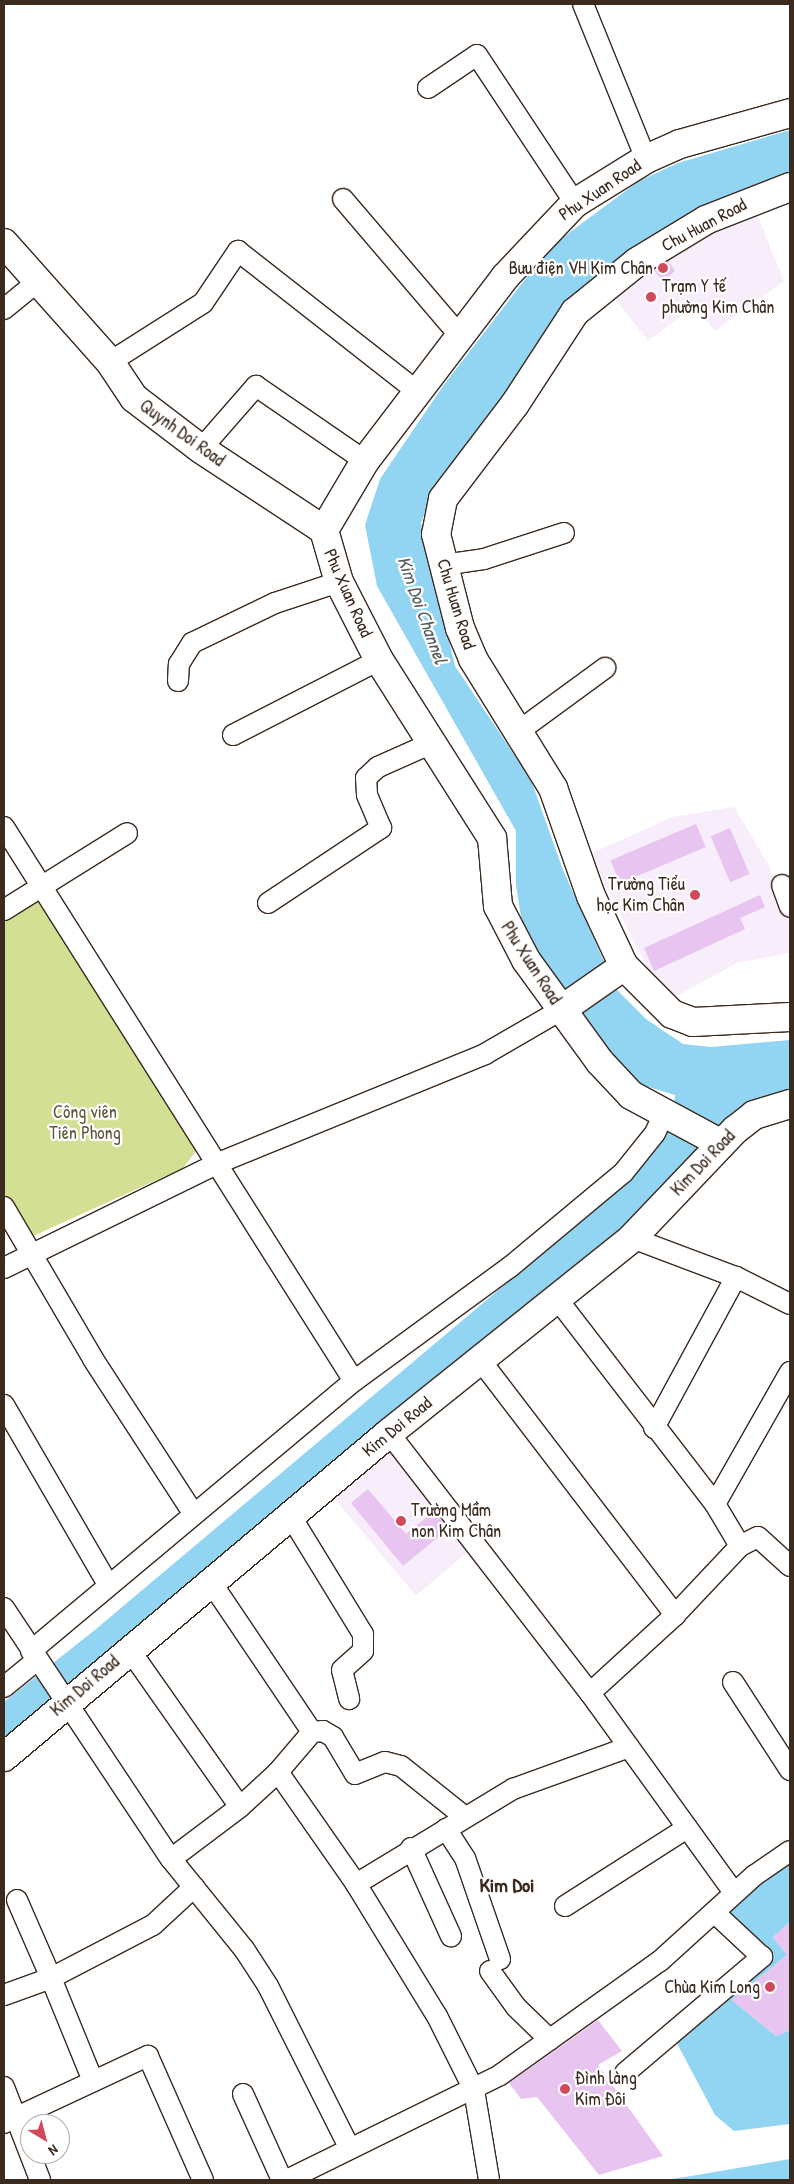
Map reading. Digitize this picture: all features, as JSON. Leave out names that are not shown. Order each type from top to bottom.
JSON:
[{"type":"street","points":[[583,4],[646,159]]},
{"type":"street","points":[[428,88],[477,55],[575,203]]},
{"type":"street","name":"Phu Xuan Road","points":[[716,1140],[631,1095],[561,1010],[501,916],[492,838],[379,660],[339,582],[324,530],[365,462],[419,393],[460,336],[521,257],[575,203],[646,159],[680,144],[790,113]]},
{"type":"street","name":"Chu Huan Road","points":[[790,187],[706,220],[637,262],[575,312],[515,404],[443,499],[436,534],[443,565],[472,659],[519,731],[553,788],[591,896],[624,966],[672,1014],[694,1022],[790,1017]]},
{"type":"street","points":[[343,199],[460,336]]},
{"type":"street","name":"Quynh Doi Road","points":[[4,243],[110,362],[134,398],[201,449],[324,530]]},
{"type":"street","points":[[110,362],[204,303],[238,251],[419,393]]},
{"type":"street","points":[[4,309],[37,282]]},
{"type":"street","points":[[201,449],[256,386],[365,462]]},
{"type":"street","points":[[443,565],[484,559],[564,533]]},
{"type":"street","points":[[178,681],[179,664],[192,643],[274,603],[339,582]]},
{"type":"street","points":[[233,735],[379,660]]},
{"type":"street","points":[[519,731],[605,668]]},
{"type":"street","points":[[268,903],[381,828],[367,795],[366,778],[378,767],[432,743]]},
{"type":"street","points":[[4,827],[354,1381]]},
{"type":"street","points":[[4,910],[126,832]]},
{"type":"street","points":[[782,885],[790,906]]},
{"type":"street","points":[[4,1268],[33,1252],[216,1164],[485,1054],[561,1010],[624,966]]},
{"type":"street","name":"Kim Doi Road","points":[[4,1756],[60,1698],[129,1650],[212,1582],[290,1514],[389,1433],[558,1300],[632,1238],[716,1140],[754,1115],[790,1104]]},
{"type":"street","points":[[4,1686],[37,1661],[107,1583],[354,1381],[510,1267],[624,1173],[655,1133],[664,1114]]},
{"type":"street","points":[[4,1207],[33,1252],[93,1359],[193,1513]]},
{"type":"street","points":[[632,1238],[736,1277],[790,1304]]},
{"type":"street","points":[[654,1428],[736,1277]]},
{"type":"street","points":[[558,1300],[654,1428],[715,1504],[740,1546]]},
{"type":"street","points":[[481,1361],[675,1615]]},
{"type":"street","points":[[715,1504],[790,1372]]},
{"type":"street","points":[[4,1405],[107,1583]]},
{"type":"street","points":[[389,1433],[590,1693],[734,1893]]},
{"type":"street","points":[[290,1514],[363,1634],[363,1651],[342,1670],[349,1699]]},
{"type":"street","points":[[590,1693],[675,1615],[740,1546],[758,1537],[790,1566]]},
{"type":"street","points":[[212,1582],[312,1732]]},
{"type":"street","points":[[4,1608],[60,1698],[171,1859],[268,1986],[349,2147]]},
{"type":"street","points":[[129,1650],[240,1807]]},
{"type":"street","points":[[733,1682],[790,1770]]},
{"type":"street","points":[[171,1859],[240,1807],[278,1772],[312,1732],[322,1731],[333,1737],[355,1774],[385,1762],[401,1766],[465,1817]]},
{"type":"street","points":[[356,1884],[411,1848],[513,1790],[629,1747]]},
{"type":"street","points":[[278,1772],[356,1884],[436,2016],[474,2090],[489,2180]]},
{"type":"street","points":[[446,1828],[465,1858],[495,1965],[516,2007],[550,2040]]},
{"type":"street","points":[[566,1906],[687,1828]]},
{"type":"street","points":[[411,1848],[451,1936]]},
{"type":"street","points":[[287,2180],[349,2147],[474,2090],[550,2040],[660,1961],[716,1914],[734,1893],[790,1851]]},
{"type":"street","points":[[4,1995],[51,1978],[153,1925],[194,1887]]},
{"type":"street","points":[[17,1900],[51,1978],[92,2081]]},
{"type":"street","points":[[625,2073],[762,1957],[716,1914]]},
{"type":"street","points":[[9,2121],[148,2056],[203,2180]]},
{"type":"street","points":[[4,2087],[9,2121],[40,2180]]},
{"type":"street","points":[[243,2094],[282,2180]]},
{"type":"shaded area","points":[[751,199],[784,281],[715,331],[695,306],[648,341],[605,286]]},
{"type":"shaded area","name":"Trường Tiểu học Kim Chân","points":[[734,807],[770,867],[790,923],[790,953],[737,963],[673,998],[652,977],[590,854],[672,817]]},
{"type":"shaded area","name":"Trường Mầm non Kim Chân","points":[[387,1446],[472,1548],[416,1595],[330,1494]]},
{"type":"green space","name":"Công viên Tiên Phong","points":[[38,900],[46,904],[196,1151],[183,1168],[31,1237],[4,1197],[4,918]]},
{"type":"water","name":"Kim Doi Channel","points":[[790,130],[790,178],[706,211],[517,379],[430,500],[421,523],[455,666],[531,780],[563,870],[617,990],[646,1019],[683,1044],[711,1047],[790,1040],[790,1093],[722,1122],[702,1153],[629,1226],[4,1745],[4,1702],[96,1629],[590,1213],[674,1105],[675,1095],[642,1085],[605,1057],[555,987],[523,929],[516,885],[516,831],[377,586],[365,525],[380,479],[443,386],[550,247],[639,181],[678,163]]},
{"type":"water","points":[[790,1862],[790,1922],[773,1937],[787,1955],[732,2000],[776,2036],[790,2030],[790,2124],[734,2131],[715,2115],[673,2036],[756,1963],[713,1923],[740,1896]]},
{"type":"water","points":[[790,2159],[790,2180],[665,2180],[691,2176]]},
{"type":"building","name":"Bưu điện VH Kim Chân","points":[[668,261],[675,271],[663,281],[654,270]]},
{"type":"building","points":[[696,824],[706,847],[620,883],[610,860]]},
{"type":"building","points":[[730,828],[750,874],[730,882],[711,836]]},
{"type":"building","name":"Trường Tiểu học Kim Chân","points":[[760,895],[765,907],[740,918],[745,929],[654,971],[644,948]]},
{"type":"building","points":[[368,1489],[406,1534],[434,1511],[448,1529],[403,1566],[351,1503]]},
{"type":"building","name":"Chùa Kim Long","points":[[790,1922],[790,2030],[776,2036],[732,2000],[787,1955],[773,1937]]},
{"type":"building","name":"Đình làng Kim Đôi","points":[[598,2020],[622,2051],[598,2065],[663,2156],[599,2175],[537,2097],[521,2099],[509,2083]]},
{"type":"place","name":"Bưu điện VH Kim Chân","points":[[663,268]]},
{"type":"place","name":"Trạm Y tế phường Kim Chân","points":[[651,297]]},
{"type":"place","name":"Trường Tiểu học Kim Chân","points":[[695,895]]},
{"type":"place","name":"Trường Mầm non Kim Chân","points":[[401,1521]]},
{"type":"place","name":"Chùa Kim Long","points":[[770,1987]]},
{"type":"place","name":"Đình làng Kim Đôi","points":[[565,2089]]},
{"type":"district","name":"Kim Doi","points":[[507,1884]]}]
